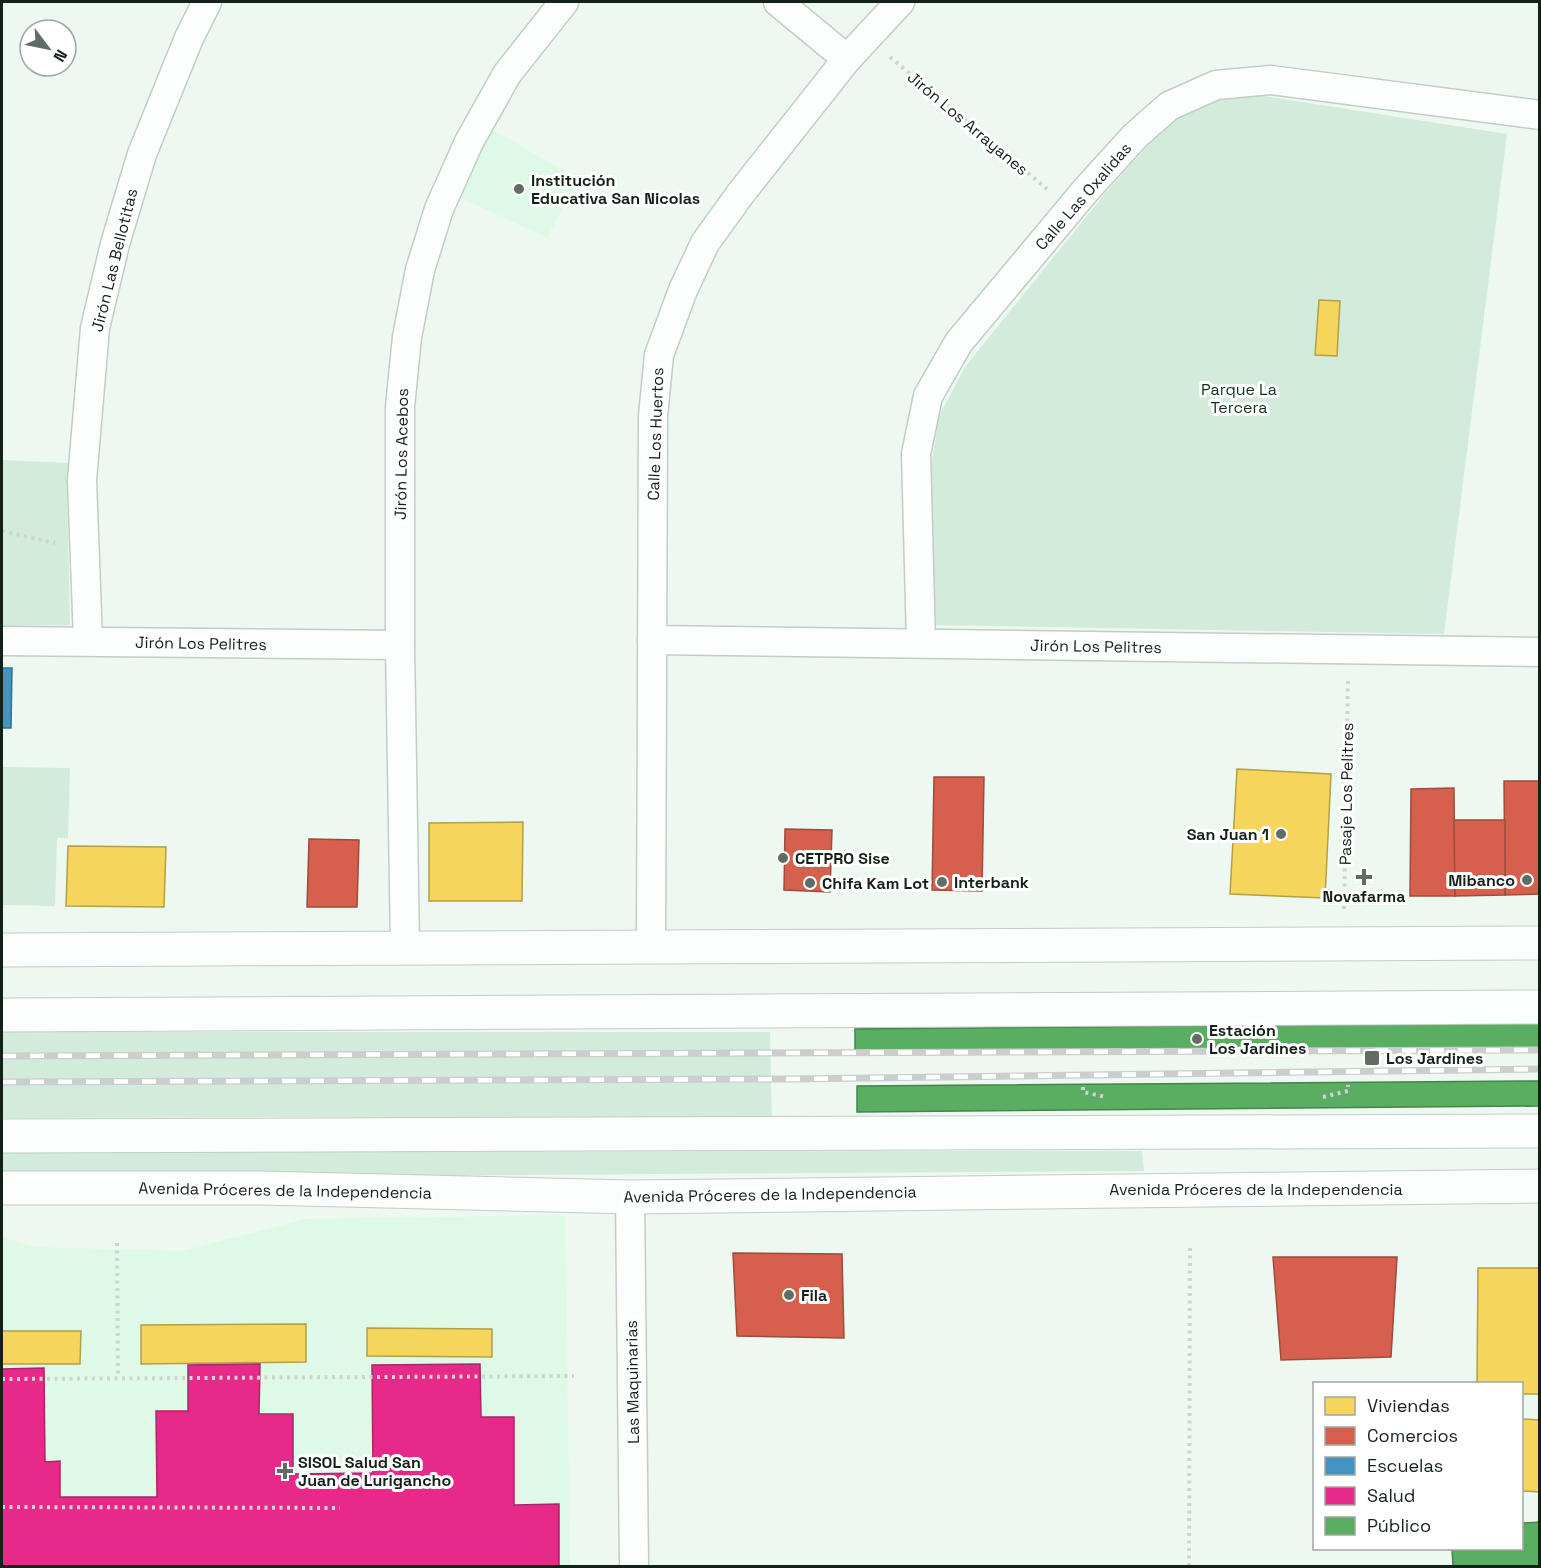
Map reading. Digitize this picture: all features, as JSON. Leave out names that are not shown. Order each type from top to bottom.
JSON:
[{"type":"main road","points":[[2,950],[347,949],[405,946],[1539,943]]},
{"type":"main road","points":[[2,1015],[1539,1007]]},
{"type":"main road","points":[[2,1136],[1539,1131]]},
{"type":"main road","name":"Avenida Próceres de la Independencia","points":[[2,1188],[261,1188],[630,1197],[1539,1186]]},
{"type":"street","name":"Jirón Las Bellotitas","points":[[88,641],[82,480],[95,328],[115,244],[142,154],[189,38],[207,2]]},
{"type":"street","name":"Jirón Los Acebos","points":[[405,946],[400,645],[400,406],[407,337],[420,270],[439,209],[469,142],[507,74],[564,2]]},
{"type":"street","points":[[778,2],[847,59]]},
{"type":"street","name":"Calle Los Huertos","points":[[651,946],[653,416],[659,355],[683,290],[705,243],[741,193],[847,59],[900,2]]},
{"type":"street","name":"Calle Las Oxalidas","points":[[921,643],[916,454],[928,396],[959,342],[1071,209],[1136,136],[1168,106],[1216,85],[1271,80],[1539,115]]},
{"type":"street","name":"Jirón Los Pelitres","points":[[652,640],[1539,652]]},
{"type":"street","name":"Jirón Los Pelitres","points":[[2,641],[400,645]]},
{"type":"street","name":"Las Maquinarias","points":[[630,1197],[634,1566]]},
{"type":"path","name":"Jirón Los Arrayanes","points":[[866,37],[1071,209]]},
{"type":"path","points":[[2,531],[85,549]]},
{"type":"path","name":"Pasaje Los Pelitres","points":[[1344,909],[1348,679]]},
{"type":"path","points":[[1313,1099],[1347,1091],[1348,1085]]},
{"type":"path","points":[[1083,1087],[1083,1092],[1112,1099]]},
{"type":"path","points":[[117,1243],[118,1378]]},
{"type":"path","points":[[1189,1566],[1190,1245]]},
{"type":"path","points":[[2,1378],[574,1376]]},
{"type":"path","points":[[2,1507],[340,1508]]},
{"type":"shaded area","name":"Institución Educativa San Nicolas","points":[[490,128],[578,179],[547,238],[461,198]]},
{"type":"shaded area","name":"SISOL Salud San Juan de Lurigancho","points":[[565,1215],[570,1566],[2,1566],[2,1237],[35,1247],[183,1251],[305,1219]]},
{"type":"green space","name":"Parque La Tercera","points":[[1258,95],[1507,134],[1444,634],[933,625],[931,467],[939,416],[965,367],[1107,191],[1169,122],[1217,99]]},
{"type":"green space","points":[[2,460],[70,463],[67,499],[70,625],[2,626]]},
{"type":"green space","points":[[2,767],[70,768],[68,838],[57,838],[55,906],[2,905]]},
{"type":"green space","points":[[2,1032],[770,1032],[772,1121],[307,1117],[2,1118]]},
{"type":"green space","points":[[1142,1151],[1144,1171],[2,1178],[2,1152]]},
{"type":"building: Viviendas","points":[[1319,300],[1340,301],[1337,356],[1315,355]]},
{"type":"building: Viviendas","name":"San Juan 1","points":[[1237,769],[1331,774],[1325,898],[1230,894]]},
{"type":"building: Viviendas","points":[[523,822],[522,901],[429,901],[429,823]]},
{"type":"building: Viviendas","points":[[68,846],[166,847],[164,907],[66,906]]},
{"type":"building: Viviendas","points":[[1478,1268],[1540,1268],[1540,1394],[1523,1394],[1523,1382],[1477,1382]]},
{"type":"building: Viviendas","points":[[306,1324],[306,1362],[141,1364],[141,1325]]},
{"type":"building: Viviendas","points":[[367,1328],[492,1329],[492,1357],[367,1356]]},
{"type":"building: Viviendas","points":[[2,1331],[81,1331],[80,1364],[2,1364]]},
{"type":"building: Viviendas","points":[[1523,1419],[1540,1420],[1540,1492],[1523,1491]]},
{"type":"building: Comercios","points":[[934,777],[984,777],[982,891],[932,890]]},
{"type":"building: Comercios","points":[[1504,781],[1540,781],[1540,894],[1505,895]]},
{"type":"building: Comercios","points":[[1454,788],[1455,896],[1410,896],[1411,789]]},
{"type":"building: Comercios","points":[[1454,820],[1505,820],[1505,895],[1455,896]]},
{"type":"building: Comercios","points":[[785,829],[832,830],[830,892],[784,890]]},
{"type":"building: Comercios","points":[[309,839],[359,840],[357,907],[307,907]]},
{"type":"building: Comercios","name":"Fila","points":[[733,1253],[842,1254],[844,1338],[737,1336]]},
{"type":"building: Comercios","points":[[1273,1257],[1397,1257],[1391,1357],[1281,1360]]},
{"type":"building: Escuelas","points":[[2,668],[12,668],[11,728],[2,728]]},
{"type":"building: Salud","points":[[260,1364],[259,1414],[293,1414],[293,1474],[373,1473],[372,1365],[480,1364],[481,1417],[514,1417],[514,1505],[559,1504],[559,1566],[2,1566],[2,1369],[44,1368],[45,1462],[60,1461],[60,1497],[157,1497],[156,1411],[188,1411],[188,1365]]},
{"type":"building: Público","name":"Estación Los Jardines","points":[[1540,1023],[1540,1049],[855,1055],[855,1029]]},
{"type":"building: Público","name":"Estación Los Jardines","points":[[1540,1081],[1540,1106],[857,1112],[857,1086]]},
{"type":"building: Público","points":[[1540,1522],[1540,1566],[1453,1566],[1452,1550],[1523,1550],[1523,1523]]},
{"type":"railway","points":[[2,1056],[1540,1050]]},
{"type":"railway","points":[[2,1082],[793,1079],[1540,1069]]},
{"type":"place","name":"Institución Educativa San Nicolas","points":[[519,189]]},
{"type":"place","name":"San Juan 1","points":[[1281,834]]},
{"type":"place","name":"CETPRO Sise","points":[[783,858]]},
{"type":"place","name":"Novafarma","points":[[1364,877]]},
{"type":"place","name":"Mibanco","points":[[1527,880]]},
{"type":"place","name":"Interbank","points":[[942,882]]},
{"type":"place","name":"Chifa Kam Lot","points":[[810,883]]},
{"type":"place","name":"Estación Los Jardines","points":[[1197,1039]]},
{"type":"place","name":"Los Jardines","points":[[1372,1058]]},
{"type":"place","name":"Fila","points":[[789,1295]]},
{"type":"place","name":"SISOL Salud San Juan de Lurigancho","points":[[285,1471]]}]
